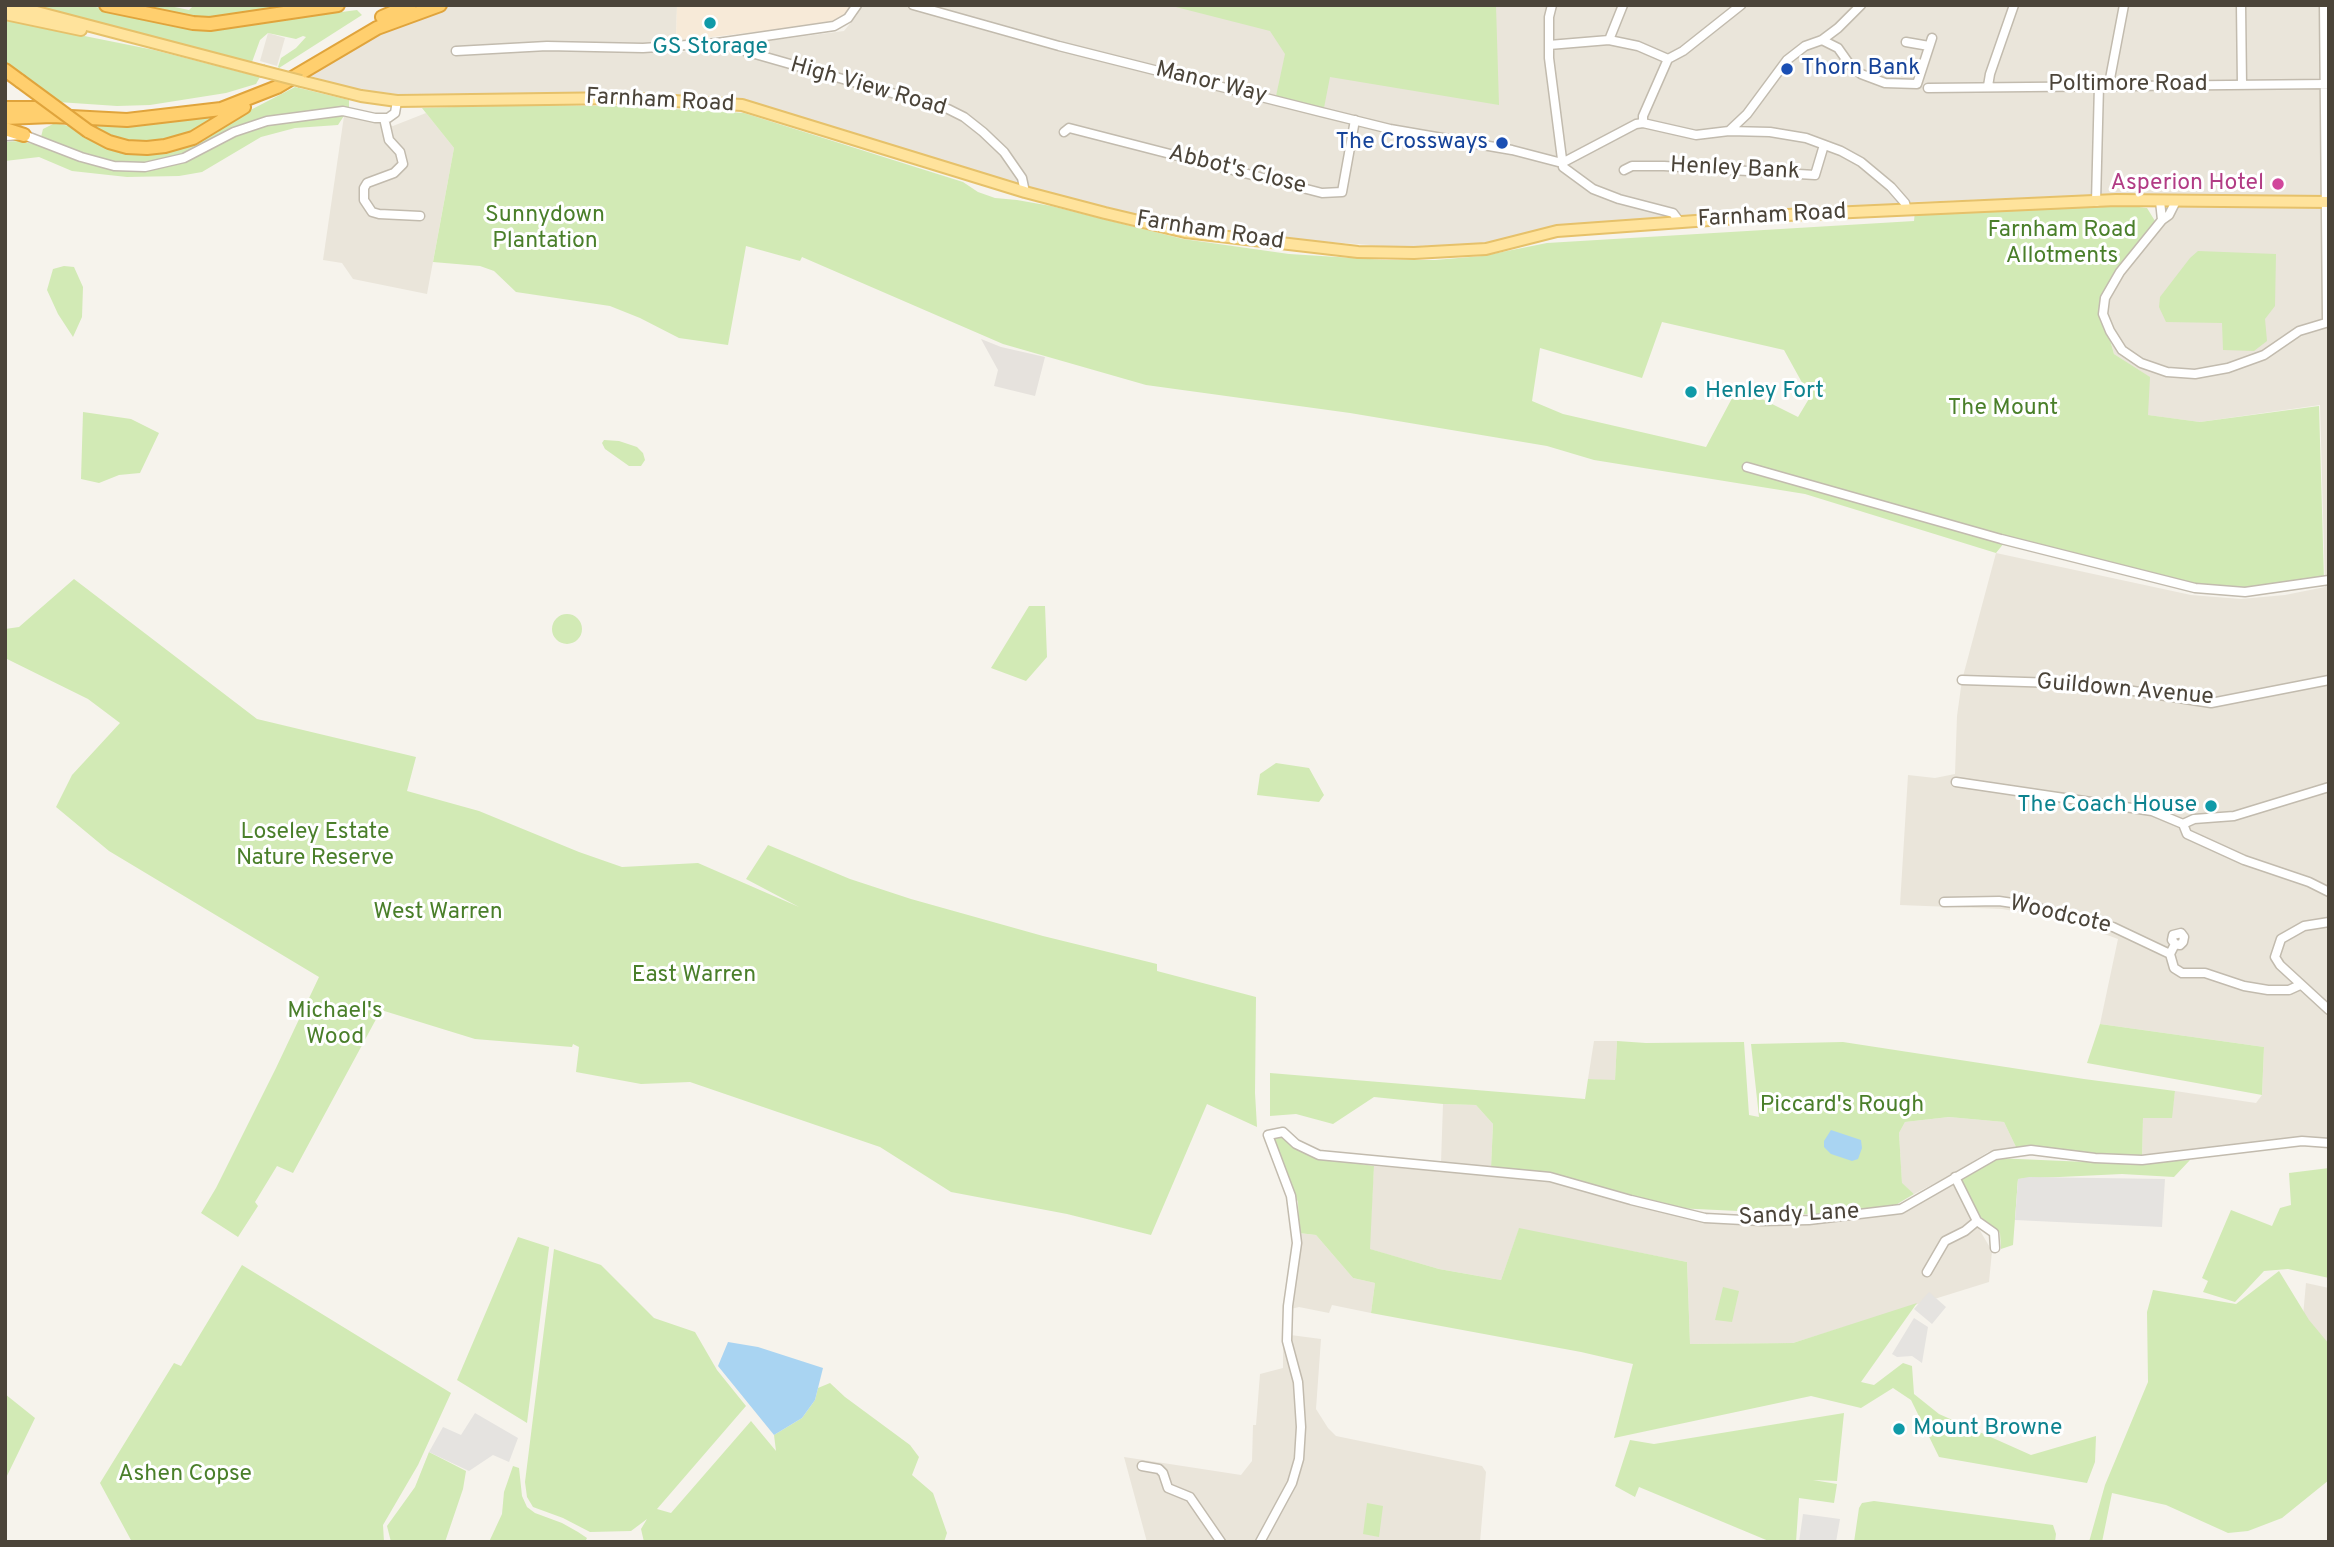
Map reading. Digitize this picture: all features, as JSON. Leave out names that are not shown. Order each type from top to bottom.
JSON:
[{"type":"highway","points":[[106,5],[210,24],[338,5]]},
{"type":"highway","points":[[5,108],[129,112],[221,101],[272,81],[362,26],[410,5]]},
{"type":"highway","points":[[5,70],[88,131],[109,142],[127,147],[147,148],[177,144],[207,130],[366,33],[440,5]]},
{"type":"highway","points":[[5,118],[52,116],[142,119],[221,109],[278,88]]},
{"type":"highway","points":[[5,129],[24,135]]},
{"type":"main road","name":"Farnham Road","points":[[10,5],[361,96],[397,101],[622,97],[742,105],[1025,192],[1185,232],[1359,252],[1414,253],[1486,248],[1557,232],[1679,221],[2096,202],[2327,202]]},
{"type":"main road","name":"Farnham Road","points":[[5,14],[80,30],[112,32]]},
{"type":"street","name":"High View Road","points":[[456,51],[547,46],[643,48],[717,43],[834,26],[848,19],[857,5]]},
{"type":"street","name":"Manor Way","points":[[913,5],[1059,46],[1355,120],[1512,150],[1562,163]]},
{"type":"street","points":[[1609,40],[1623,5]]},
{"type":"street","points":[[1643,123],[1643,116],[1668,59],[1683,51],[1741,5]]},
{"type":"street","points":[[1729,131],[1747,114],[1787,60],[1805,46],[1822,40],[1861,5]]},
{"type":"street","points":[[1988,86],[2014,5]]},
{"type":"street","points":[[2109,84],[2124,5]]},
{"type":"street","points":[[2241,5],[2242,85]]},
{"type":"street","points":[[2176,201],[2169,215],[2120,272],[2105,298],[2103,314],[2122,350],[2141,363],[2167,372],[2195,374],[2228,368],[2264,355],[2299,331],[2328,322],[2324,5]]},
{"type":"street","points":[[1551,8],[1549,45],[1563,167],[1594,189],[1619,199],[1673,213],[1679,221]]},
{"type":"street","points":[[1838,28],[1838,48]]},
{"type":"street","points":[[743,51],[744,39]]},
{"type":"street","points":[[1549,45],[1609,40],[1638,46],[1668,59]]},
{"type":"street","points":[[1822,40],[1838,48],[1850,65],[1868,77],[1885,83],[1917,84],[1931,42],[1906,42]]},
{"type":"street","name":"High View Road","points":[[717,43],[948,109],[964,117],[983,132],[1009,158],[1022,178],[1025,192]]},
{"type":"street","name":"Poltimore Road","points":[[1928,88],[2109,84],[2326,84]]},
{"type":"street","points":[[2096,202],[2099,85]]},
{"type":"street","points":[[5,136],[24,135],[92,161],[138,168],[184,158],[234,132],[267,121],[343,111],[384,118],[396,113],[397,101]]},
{"type":"street","points":[[1747,114],[1755,132]]},
{"type":"street","points":[[384,118],[389,140],[400,152],[403,164],[394,173],[367,183],[364,188],[365,200],[372,212],[420,216]]},
{"type":"street","name":"Abbot's Close","points":[[1064,132],[1069,128],[1322,193],[1342,192],[1355,120]]},
{"type":"street","points":[[1562,163],[1643,123],[1678,132],[1710,135],[1729,131],[1770,132],[1825,145],[1861,162],[1891,187],[1907,210]]},
{"type":"street","name":"Henley Bank","points":[[1624,170],[1632,166],[1664,166],[1815,175],[1825,145]]},
{"type":"street","points":[[2160,201],[2162,220]]},
{"type":"street","points":[[1747,467],[2001,539],[2187,586],[2245,592],[2329,580]]},
{"type":"street","name":"Guildown Avenue","points":[[1962,680],[2088,684],[2211,703],[2329,681]]},
{"type":"street","points":[[1955,782],[2152,811],[2183,824],[2187,834],[2244,860],[2309,882],[2329,892]]},
{"type":"street","points":[[2183,824],[2194,819],[2234,816],[2329,787]]},
{"type":"street","name":"Woodcote","points":[[1944,902],[1998,901],[2026,905],[2113,927],[2170,954],[2174,968],[2182,973],[2205,973],[2244,986],[2268,990],[2290,990],[2300,985]]},
{"type":"street","points":[[2329,922],[2304,926],[2281,939],[2275,957],[2300,985],[2316,996],[2329,1010]]},
{"type":"street","points":[[2170,954],[2175,944]]},
{"type":"street","name":"Sandy Lane","points":[[1260,1542],[1292,1483],[1299,1459],[1301,1427],[1298,1382],[1287,1340],[1288,1306],[1297,1243],[1291,1196],[1268,1135],[1283,1132],[1296,1144],[1319,1155],[1550,1177],[1705,1217],[1809,1220],[1901,1209],[1995,1155],[2031,1150],[2095,1158],[2142,1160],[2302,1141],[2329,1143]]},
{"type":"street","points":[[1955,1177],[1976,1221],[1994,1233],[1995,1248]]},
{"type":"street","points":[[1927,1272],[1945,1241],[1965,1231],[1976,1221]]},
{"type":"street","points":[[1142,1466],[1159,1469],[1168,1488],[1190,1497],[1221,1542]]},
{"type":"shaded area","points":[[458,5],[677,6],[676,41],[681,52],[844,31],[857,15],[859,5],[2329,5],[2329,1139],[2301,1136],[2142,1158],[2143,1118],[2171,1118],[2175,1091],[2256,1103],[2262,1095],[2264,1047],[2100,1024],[2118,939],[2066,920],[2002,909],[1900,905],[1908,775],[1935,778],[1955,774],[1957,716],[1962,680],[1996,553],[2191,595],[2241,599],[2285,595],[2325,587],[2320,405],[2200,422],[2147,415],[2149,377],[2114,354],[2104,315],[2105,299],[2128,266],[2172,216],[2174,197],[2098,195],[1913,202],[1491,243],[1396,247],[1251,236],[1186,228],[1027,188],[741,100],[607,93],[397,94],[354,89],[311,76],[346,49],[378,32],[429,12]]},
{"type":"shaded area","points":[[852,5],[846,16],[827,24],[676,41],[677,6]]},
{"type":"shaded area","points":[[268,33],[285,38],[277,66],[260,61]]},
{"type":"shaded area","points":[[426,113],[454,148],[427,294],[353,279],[342,263],[323,260],[344,116],[393,126]]},
{"type":"shaded area","points":[[981,339],[1001,347],[1045,357],[1035,396],[994,386],[998,370]]},
{"type":"shaded area","points":[[1594,1041],[1617,1041],[1615,1081],[1588,1079]]},
{"type":"shaded area","points":[[1443,1104],[1476,1105],[1493,1124],[1491,1168],[1441,1163]]},
{"type":"shaded area","points":[[1949,1117],[2004,1122],[2016,1147],[1988,1152],[1914,1194],[1902,1184],[1899,1133],[1905,1122]]},
{"type":"shaded area","points":[[1374,1166],[1542,1179],[1604,1197],[1724,1224],[1773,1224],[1898,1214],[1952,1183],[1992,1251],[1989,1282],[1793,1343],[1690,1344],[1687,1262],[1519,1229],[1501,1280],[1439,1269],[1369,1249]]},
{"type":"shaded area","points":[[2018,1179],[2165,1179],[2162,1227],[2015,1220]]},
{"type":"shaded area","points":[[1299,1233],[1316,1235],[1353,1278],[1375,1283],[1371,1313],[1332,1305],[1329,1313],[1299,1307],[1291,1309],[1297,1278]]},
{"type":"shaded area","points":[[2306,1283],[2329,1288],[2329,1356],[2302,1327]]},
{"type":"shaded area","points":[[1929,1292],[1946,1307],[1932,1324],[1914,1309]]},
{"type":"shaded area","points":[[1914,1318],[1928,1327],[1922,1363],[1912,1356],[1897,1357],[1892,1354]]},
{"type":"shaded area","points":[[1283,1334],[1321,1339],[1316,1409],[1336,1436],[1482,1466],[1486,1472],[1480,1542],[1147,1542],[1124,1457],[1241,1475],[1252,1461],[1253,1425],[1256,1425],[1260,1374],[1283,1368]]},
{"type":"shaded area","points":[[475,1413],[518,1438],[509,1462],[493,1455],[469,1471],[429,1452],[443,1427],[461,1435]]},
{"type":"shaded area","points":[[1803,1514],[1840,1519],[1836,1542],[1799,1542]]},
{"type":"green space","points":[[17,5],[85,5],[210,29],[357,10],[362,15],[279,68],[281,58],[306,37],[296,39],[268,33],[260,40],[252,62]]},
{"type":"green space","points":[[116,5],[165,5],[189,10],[194,5],[317,5],[210,21]]},
{"type":"green space","points":[[1168,5],[1496,5],[1499,105],[1330,77],[1324,108],[1276,96],[1285,54],[1270,31]]},
{"type":"green space","points":[[5,20],[154,50],[260,77],[256,84],[226,93],[150,105],[58,102],[5,64]]},
{"type":"green space","points":[[295,87],[349,100],[349,108],[338,125],[295,128],[261,137],[202,172],[179,176],[127,177],[72,171],[39,157],[5,161],[5,142],[18,141],[39,145],[43,129],[55,123],[69,126],[90,140],[130,152],[152,154],[173,150]]},
{"type":"green space","name":"The Mount","points":[[621,106],[744,113],[963,182],[978,192],[995,198],[1051,206],[1183,239],[1289,254],[1386,260],[1482,256],[1547,243],[1914,221],[1915,211],[2116,204],[2147,208],[2155,221],[2110,287],[2103,314],[2114,354],[2150,377],[2148,415],[2200,422],[2319,406],[2324,580],[2240,589],[2182,582],[2008,538],[1996,553],[1805,494],[1594,460],[1547,446],[1350,413],[1146,385],[1003,344],[802,257],[800,261],[746,246],[728,345],[679,338],[610,306],[516,292],[494,271],[480,266],[433,262],[454,148],[422,108]],"holes":[[[1662,322],[1784,350],[1810,397],[1798,417],[1738,387],[1706,447],[1563,414],[1532,401],[1540,348],[1642,378]]]},
{"type":"green space","points":[[232,110],[203,128],[172,141],[134,143],[103,133],[86,123]]},
{"type":"green space","points":[[2198,251],[2276,254],[2275,306],[2265,319],[2267,341],[2254,351],[2223,350],[2222,323],[2166,322],[2159,307],[2160,297]]},
{"type":"green space","points":[[74,267],[83,287],[82,317],[73,337],[47,290],[53,269]]},
{"type":"green space","points":[[83,412],[131,419],[159,433],[140,473],[119,475],[99,483],[81,479]]},
{"type":"green space","points":[[604,440],[619,441],[637,447],[645,460],[641,466],[629,466],[605,449],[602,443]]},
{"type":"green space","name":"Loseley Estate Nature Reserve","points":[[74,579],[257,719],[416,757],[407,791],[479,811],[579,852],[622,867],[698,863],[799,907],[746,879],[768,845],[850,879],[911,899],[1157,964],[1157,971],[1256,997],[1257,1127],[1207,1104],[1151,1235],[1067,1214],[951,1192],[880,1147],[690,1082],[641,1084],[576,1072],[579,1047],[573,1044],[572,1047],[475,1039],[381,1010],[293,1173],[277,1166],[255,1202],[258,1206],[238,1237],[201,1213],[276,1068],[319,977],[109,851],[56,807],[72,775],[120,723],[88,699],[5,658],[5,629],[19,627]]},
{"type":"green space","points":[[1029,606],[1045,606],[1047,657],[1026,681],[991,668]]},
{"type":"green space","points":[[567,614],[578,618],[582,629],[578,640],[567,644],[556,640],[552,629],[556,618]]},
{"type":"green space","points":[[1276,763],[1309,768],[1324,795],[1319,802],[1257,795],[1260,774]]},
{"type":"green space","points":[[2100,1024],[2264,1047],[2262,1095],[2087,1063]]},
{"type":"green space","name":"Piccard's Rough","points":[[1617,1041],[1744,1042],[1749,1115],[1759,1117],[1751,1044],[1843,1042],[2175,1091],[2172,1118],[2143,1118],[2142,1158],[2016,1147],[2004,1122],[1949,1117],[1905,1122],[1899,1133],[1902,1183],[1914,1194],[1894,1206],[1822,1215],[1675,1208],[1562,1177],[1491,1168],[1493,1124],[1476,1105],[1374,1097],[1333,1124],[1296,1114],[1270,1116],[1270,1073],[1585,1099],[1588,1079],[1615,1080]]},
{"type":"green space","points":[[1280,1135],[1314,1157],[1374,1166],[1370,1249],[1439,1269],[1501,1280],[1519,1228],[1687,1262],[1690,1344],[1793,1343],[1917,1303],[1861,1382],[1874,1385],[1903,1363],[1912,1366],[1914,1394],[1939,1414],[2031,1455],[2096,1436],[2095,1462],[2087,1483],[1939,1457],[1911,1400],[1893,1388],[1861,1408],[1811,1396],[1614,1438],[1633,1364],[1371,1313],[1375,1283],[1353,1278],[1316,1235],[1299,1233],[1298,1202],[1271,1138]]},
{"type":"green space","points":[[1995,1158],[2133,1164],[2190,1160],[2174,1177],[2122,1174],[2018,1179],[2013,1245],[2001,1249],[2000,1233],[1977,1214],[1959,1179]]},
{"type":"green space","points":[[2329,1168],[2329,1278],[2288,1269],[2264,1271],[2235,1302],[2203,1292],[2208,1281],[2202,1278],[2231,1210],[2272,1226],[2280,1208],[2291,1205],[2289,1173]]},
{"type":"green space","points":[[518,1237],[549,1247],[527,1423],[457,1380]]},
{"type":"green space","points":[[554,1249],[601,1265],[654,1318],[695,1332],[717,1370],[746,1406],[657,1509],[671,1513],[751,1421],[776,1451],[774,1435],[802,1418],[815,1400],[818,1388],[830,1383],[910,1445],[919,1457],[912,1475],[933,1493],[947,1533],[944,1542],[644,1542],[641,1529],[647,1519],[631,1531],[590,1532],[533,1507],[527,1497],[525,1482]]},
{"type":"green space","name":"Ashen Copse","points":[[242,1265],[451,1393],[418,1465],[383,1525],[384,1542],[132,1542],[100,1483],[174,1363],[181,1366]]},
{"type":"green space","points":[[2279,1271],[2309,1320],[2329,1344],[2329,1480],[2282,1518],[2248,1531],[2228,1533],[2166,1505],[2112,1493],[2102,1542],[2089,1542],[2105,1485],[2148,1382],[2147,1312],[2153,1290],[2236,1304]]},
{"type":"green space","points":[[1723,1287],[1739,1291],[1732,1322],[1715,1320]]},
{"type":"green space","points":[[5,1394],[35,1418],[5,1480]]},
{"type":"green space","points":[[1844,1413],[1837,1481],[1813,1480],[1837,1484],[1834,1503],[1799,1498],[1796,1542],[1771,1542],[1639,1487],[1635,1497],[1615,1486],[1630,1440],[1654,1444]]},
{"type":"green space","points":[[429,1452],[466,1471],[463,1489],[445,1542],[391,1542],[387,1526],[415,1487]]},
{"type":"green space","points":[[513,1466],[519,1468],[522,1496],[527,1507],[578,1532],[587,1538],[585,1542],[489,1542],[502,1514],[504,1492]]},
{"type":"green space","points":[[1874,1501],[2053,1525],[2055,1542],[1854,1542],[1859,1508],[1862,1503]]},
{"type":"green space","points":[[1367,1503],[1383,1506],[1379,1537],[1363,1534]]},
{"type":"water","points":[[1831,1130],[1861,1140],[1862,1148],[1858,1159],[1852,1161],[1831,1154],[1824,1147],[1824,1141]]},
{"type":"water","points":[[728,1342],[758,1347],[823,1368],[815,1400],[802,1418],[774,1435],[718,1366]]},
{"type":"place","name":"GS Storage","points":[[710,23]]},
{"type":"place","name":"Thorn Bank","points":[[1787,69]]},
{"type":"place","name":"The Crossways","points":[[1502,143]]},
{"type":"place","name":"Asperion Hotel","points":[[2278,184]]},
{"type":"place","name":"Henley Fort","points":[[1691,392]]},
{"type":"place","name":"The Coach House","points":[[2211,806]]},
{"type":"place","name":"Mount Browne","points":[[1899,1429]]},
{"type":"park label","name":"Sunnydown Plantation","points":[[545,229]]},
{"type":"park label","name":"Farnham Road Allotments","points":[[2062,244]]},
{"type":"park label","name":"West Warren","points":[[438,913]]},
{"type":"park label","name":"East Warren","points":[[694,976]]},
{"type":"park label","name":"Michael's Wood","points":[[335,1025]]}]
